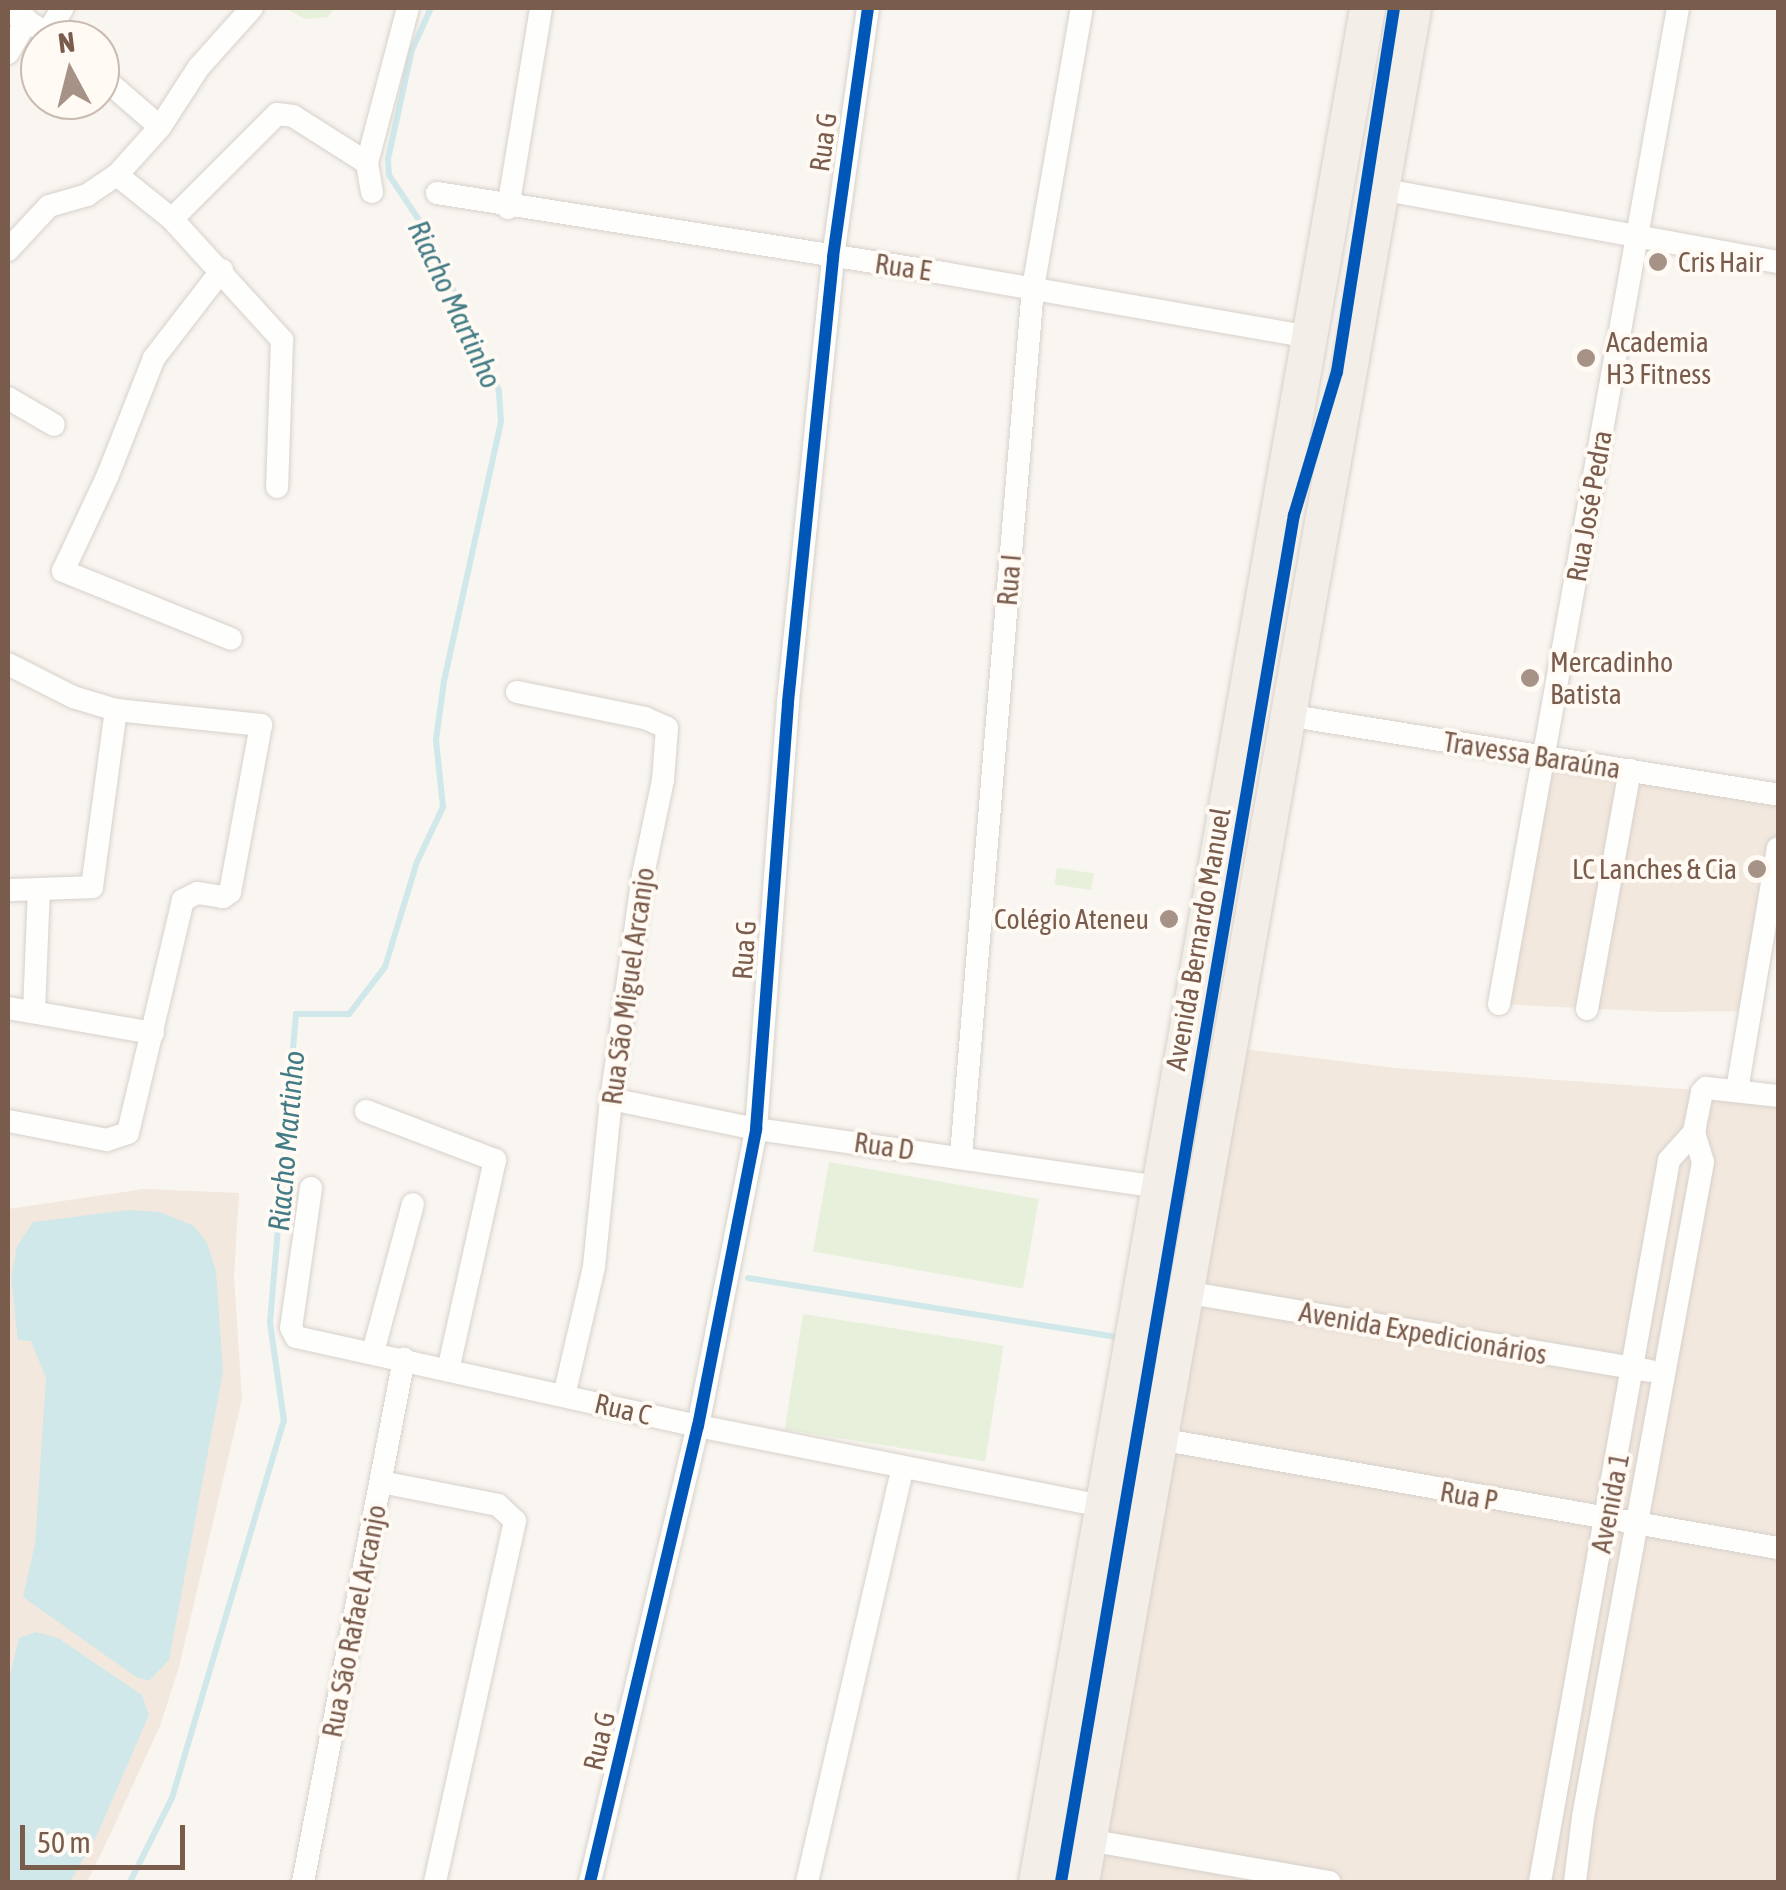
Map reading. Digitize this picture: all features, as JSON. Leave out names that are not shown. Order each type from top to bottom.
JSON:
[{"type":"main road","name":"Avenida Bernardo Manuel","points":[[1036,1882],[1367,8]]},
{"type":"main road","name":"Avenida Bernardo Manuel","points":[[1081,1882],[1413,8]]},
{"type":"main road","points":[[1285,462],[1329,472]]},
{"type":"main road","points":[[1276,512],[1321,520]]},
{"type":"street","points":[[8,250],[49,206],[87,194],[117,175],[160,127],[199,67],[252,8]]},
{"type":"street","points":[[367,163],[408,8]]},
{"type":"street","points":[[508,208],[541,8]]},
{"type":"street","name":"Rua G","points":[[590,1882],[698,1426],[756,1129],[788,702],[833,257],[868,8]]},
{"type":"street","name":"Rua I","points":[[961,1156],[1033,288],[1082,8]]},
{"type":"street","name":"Rua José Pedra","points":[[1499,1004],[1678,8]]},
{"type":"street","points":[[8,53],[17,16]]},
{"type":"street","points":[[120,92],[160,127]]},
{"type":"street","points":[[172,219],[268,120],[289,114],[367,163],[373,178],[372,192]]},
{"type":"street","points":[[117,175],[172,219],[282,340],[278,487]]},
{"type":"street","points":[[1380,189],[1778,262]]},
{"type":"street","name":"Rua E","points":[[436,194],[1033,288],[1308,337]]},
{"type":"street","points":[[222,270],[154,358],[108,476],[63,571],[231,638]]},
{"type":"street","points":[[8,398],[54,424]]},
{"type":"street","points":[[8,664],[73,697],[116,710],[261,725],[230,892],[223,897],[197,892],[184,900],[131,1127],[122,1138],[108,1140],[8,1121]]},
{"type":"street","name":"Rua São Miguel Arcanjo","points":[[518,692],[645,718],[666,728],[663,780],[643,875],[611,1099],[594,1267],[564,1396]]},
{"type":"street","points":[[8,890],[92,887],[116,710]]},
{"type":"street","name":"Travessa Baraúna","points":[[1286,715],[1778,795]]},
{"type":"street","points":[[1587,1009],[1630,770]]},
{"type":"street","points":[[1778,848],[1736,1090],[1778,1096]]},
{"type":"street","points":[[34,1012],[39,890]]},
{"type":"street","points":[[8,1008],[153,1032]]},
{"type":"street","name":"Avenida 1","points":[[1540,1882],[1635,1369],[1669,1160],[1694,1132],[1706,1088],[1736,1090]]},
{"type":"street","name":"Rua D","points":[[611,1099],[756,1129],[1158,1187]]},
{"type":"street","points":[[366,1110],[495,1160],[448,1370]]},
{"type":"street","name":"Avenida 1","points":[[1575,1882],[1583,1818],[1702,1162],[1694,1132]]},
{"type":"street","name":"Rua C","points":[[311,1188],[292,1332],[698,1426],[1101,1506]]},
{"type":"street","points":[[373,1352],[414,1204]]},
{"type":"street","name":"Avenida Expedicionários","points":[[1184,1292],[1662,1373]]},
{"type":"street","name":"Rua São Rafael Arcanjo","points":[[303,1882],[404,1359]]},
{"type":"street","name":"Rua P","points":[[1160,1439],[1607,1521],[1778,1548]]},
{"type":"street","points":[[807,1882],[903,1468]]},
{"type":"street","points":[[381,1482],[498,1505],[515,1520],[435,1882]]},
{"type":"street","points":[[1088,1840],[1329,1882]]},
{"type":"shaded area","points":[[1542,758],[1778,795],[1778,848],[1753,1011],[1661,1012],[1499,1004]]},
{"type":"shaded area","points":[[1228,1047],[1395,1068],[1778,1096],[1778,1882],[1081,1882]]},
{"type":"shaded area","points":[[144,1189],[239,1193],[234,1277],[242,1399],[179,1667],[160,1726],[109,1837],[87,1882],[8,1882],[8,1209]]},
{"type":"green space","points":[[285,8],[334,8],[328,17],[305,19]]},
{"type":"green space","points":[[1057,868],[1094,873],[1091,890],[1055,885]]},
{"type":"green space","points":[[829,1162],[1039,1199],[1023,1289],[813,1252]]},
{"type":"green space","points":[[803,1314],[1004,1346],[985,1461],[785,1430]]},
{"type":"water","points":[[128,1210],[160,1212],[194,1226],[207,1243],[216,1271],[223,1372],[169,1660],[149,1681],[136,1677],[23,1597],[35,1544],[46,1378],[31,1341],[18,1340],[11,1278],[17,1246],[33,1222]]},
{"type":"water","points":[[36,1632],[58,1638],[142,1695],[149,1715],[97,1835],[70,1882],[8,1882],[8,1683],[19,1638]]},
{"type":"waterway","name":"Riacho Martinho","points":[[130,1882],[172,1798],[284,1421],[270,1323],[296,1014],[349,1014],[385,967],[417,862],[443,807],[436,740],[444,681],[501,421],[499,391],[484,356],[425,229],[389,175],[388,159],[412,50],[431,8]]},
{"type":"waterway","points":[[748,1278],[1115,1337]]},
{"type":"cycle path","points":[[590,1882],[698,1426],[756,1129],[788,702],[833,257],[868,8]]},
{"type":"cycle path","points":[[1061,1882],[1294,515],[1337,372],[1394,8]]},
{"type":"place","name":"Cris Hair","points":[[1658,262]]},
{"type":"place","name":"Academia H3 Fitness","points":[[1586,358]]},
{"type":"place","name":"Mercadinho Batista","points":[[1530,678]]},
{"type":"place","name":"LC Lanches & Cia","points":[[1757,869]]},
{"type":"place","name":"Colégio Ateneu","points":[[1169,919]]}]
